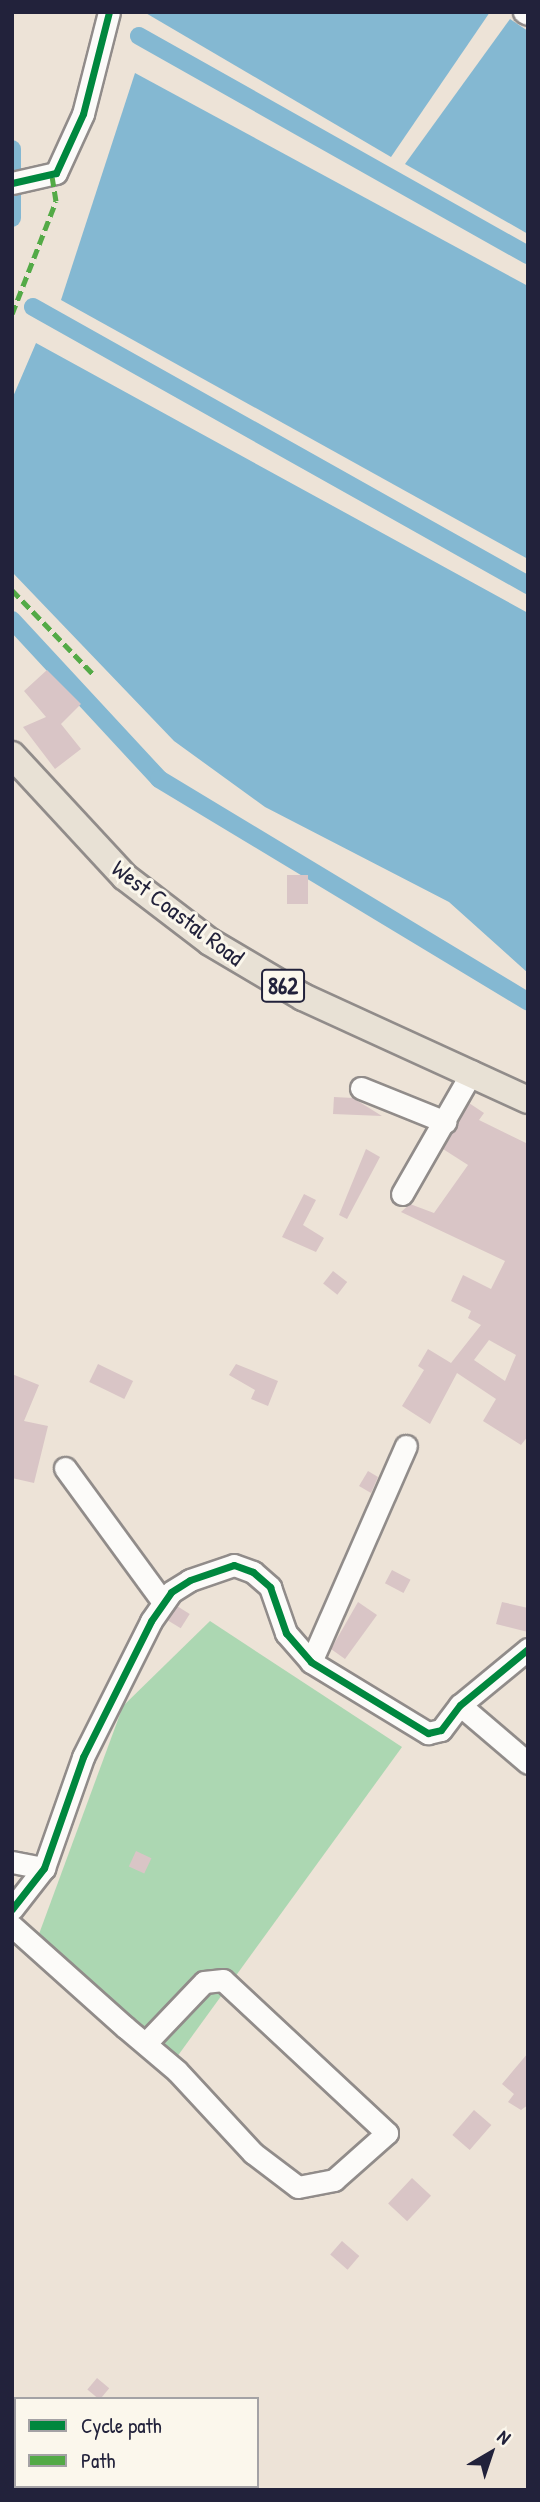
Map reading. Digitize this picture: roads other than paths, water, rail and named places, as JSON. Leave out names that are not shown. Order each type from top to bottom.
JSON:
[{"type":"main road","name":"West Coastal Road","points":[[12,755],[125,877],[210,942],[303,997],[472,1072],[528,1100]]},
{"type":"street","points":[[12,183],[56,173],[83,114],[109,12]]},
{"type":"street","points":[[402,1194],[472,1072]]},
{"type":"street","points":[[361,1088],[445,1122]]},
{"type":"street","points":[[311,1662],[406,1446]]},
{"type":"street","points":[[65,1468],[163,1602]]},
{"type":"street","points":[[12,1909],[44,1868],[83,1757],[163,1602],[218,1569],[234,1565],[253,1572],[270,1587],[286,1633],[311,1662],[428,1734],[441,1730],[460,1706],[528,1649]]},
{"type":"street","points":[[460,1706],[528,1763]]},
{"type":"street","points":[[12,1861],[44,1868]]},
{"type":"street","points":[[12,1926],[146,2043],[253,2152],[298,2187],[334,2180],[387,2133],[223,1980],[204,1982],[146,2043]]},
{"type":"water","points":[[144,12],[490,12],[391,157]]},
{"type":"water","points":[[510,19],[528,31],[528,234],[405,164]]},
{"type":"water","points":[[135,73],[528,286],[528,559],[61,300]]},
{"type":"water","points":[[36,343],[528,613],[528,973],[449,902],[265,807],[174,741],[12,572],[12,399]]},
{"type":"waterway","points":[[139,36],[528,255]]},
{"type":"waterway","points":[[12,149],[12,218]]},
{"type":"waterway","points":[[33,307],[528,585]]},
{"type":"waterway","points":[[12,620],[159,779],[528,1002]]}]
